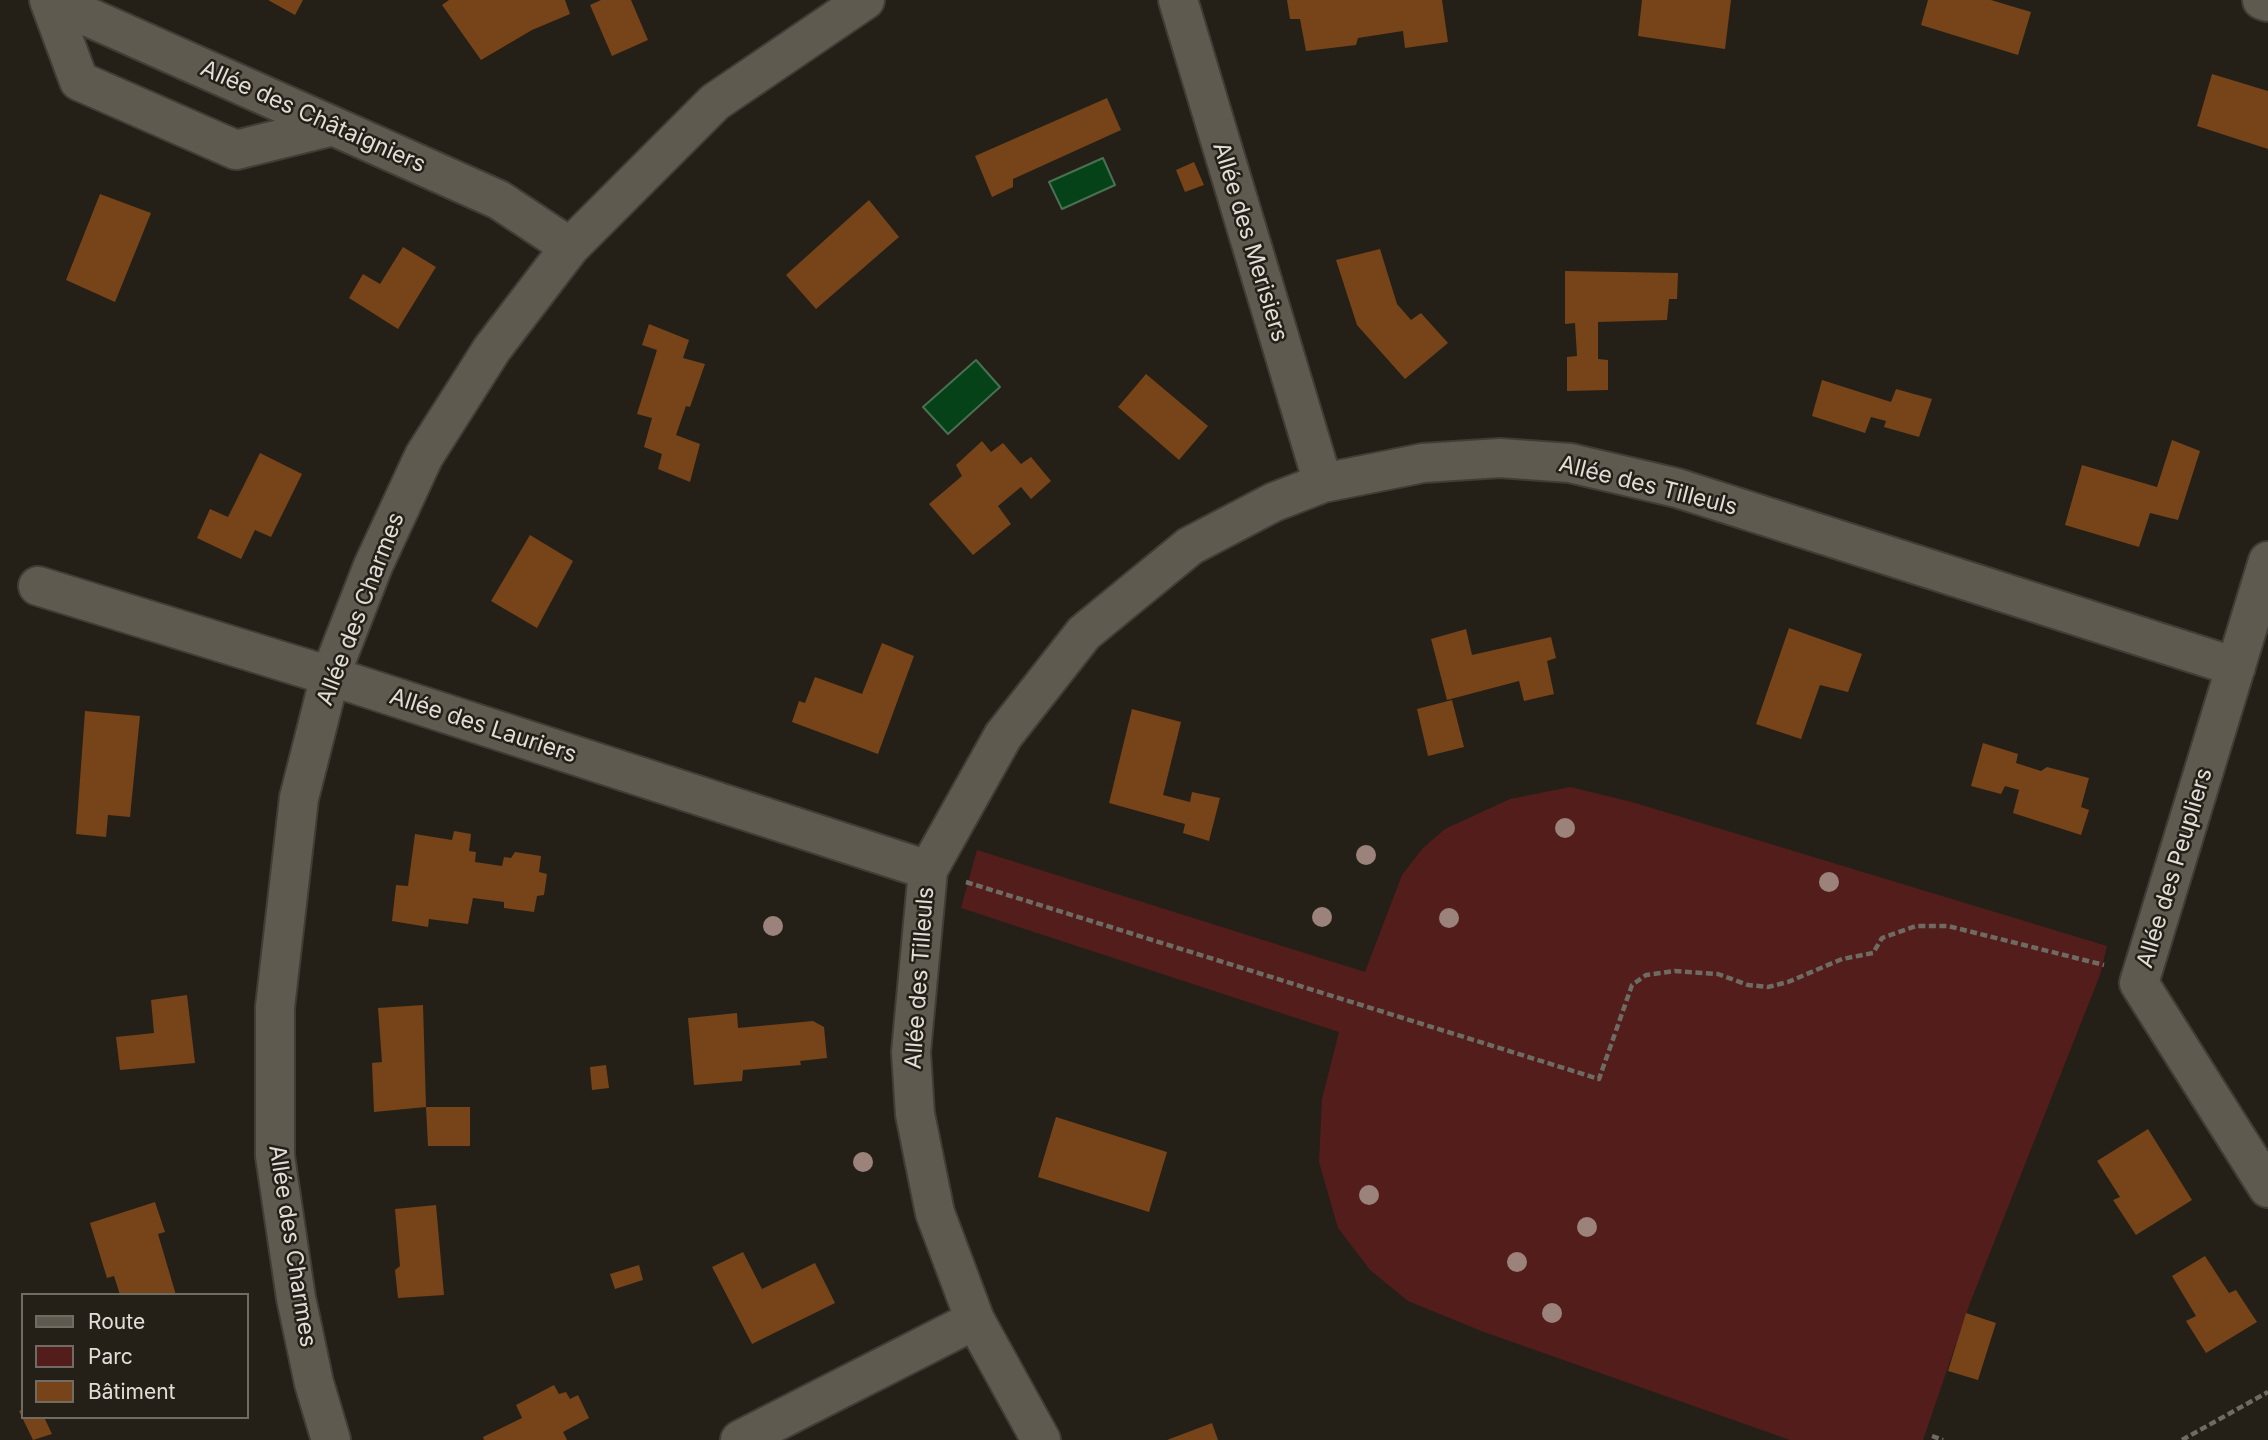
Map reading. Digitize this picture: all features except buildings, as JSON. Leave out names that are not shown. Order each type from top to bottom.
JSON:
[{"type":"street","name":"Allée des Châtaigniers","points":[[49,0],[499,200],[570,247]]},
{"type":"street","points":[[49,0],[79,81],[236,150],[333,126]]},
{"type":"street","name":"Allée des Charmes","points":[[331,1440],[314,1383],[296,1298],[277,1169],[275,1061],[275,1007],[299,798],[330,676],[373,566],[424,456],[492,349],[570,247],[715,102],[865,0]]},
{"type":"street","name":"Allée des Merisiers","points":[[1178,0],[1323,483]]},
{"type":"street","points":[[2262,0],[2268,2]]},
{"type":"street","name":"Allée des Tilleuls","points":[[1041,1440],[975,1320],[935,1213],[915,1114],[911,1052],[928,870],[1003,736],[1084,633],[1190,547],[1275,502],[1323,483],[1423,463],[1500,458],[1570,463],[1677,488],[2236,667]]},
{"type":"street","name":"Allée des Peupliers","points":[[2268,561],[2139,983],[2268,1188]]},
{"type":"street","name":"Allée des Lauriers","points":[[38,586],[330,676],[928,870]]},
{"type":"street","points":[[740,1440],[975,1320]]},
{"type":"path","points":[[928,870],[1598,1079],[1632,985],[1646,975],[1675,971],[1718,974],[1748,985],[1768,987],[1788,982],[1842,959],[1873,953],[1882,938],[1916,926],[1948,926],[2142,975]]},
{"type":"path","points":[[2182,1440],[2268,1392]]},
{"type":"path","points":[[1932,1436],[1943,1440]]},
{"type":"green space","points":[[1570,787],[1632,802],[2107,946],[2100,975],[1970,1303],[1923,1440],[1790,1440],[1484,1332],[1408,1301],[1370,1270],[1338,1228],[1319,1162],[1322,1099],[1339,1032],[961,908],[977,850],[1365,972],[1402,875],[1423,848],[1445,829],[1510,799]]},
{"type":"shaded area","points":[[1103,158],[1115,185],[1062,209],[1049,182]]},
{"type":"shaded area","points":[[976,360],[1000,387],[948,434],[923,407]]}]
